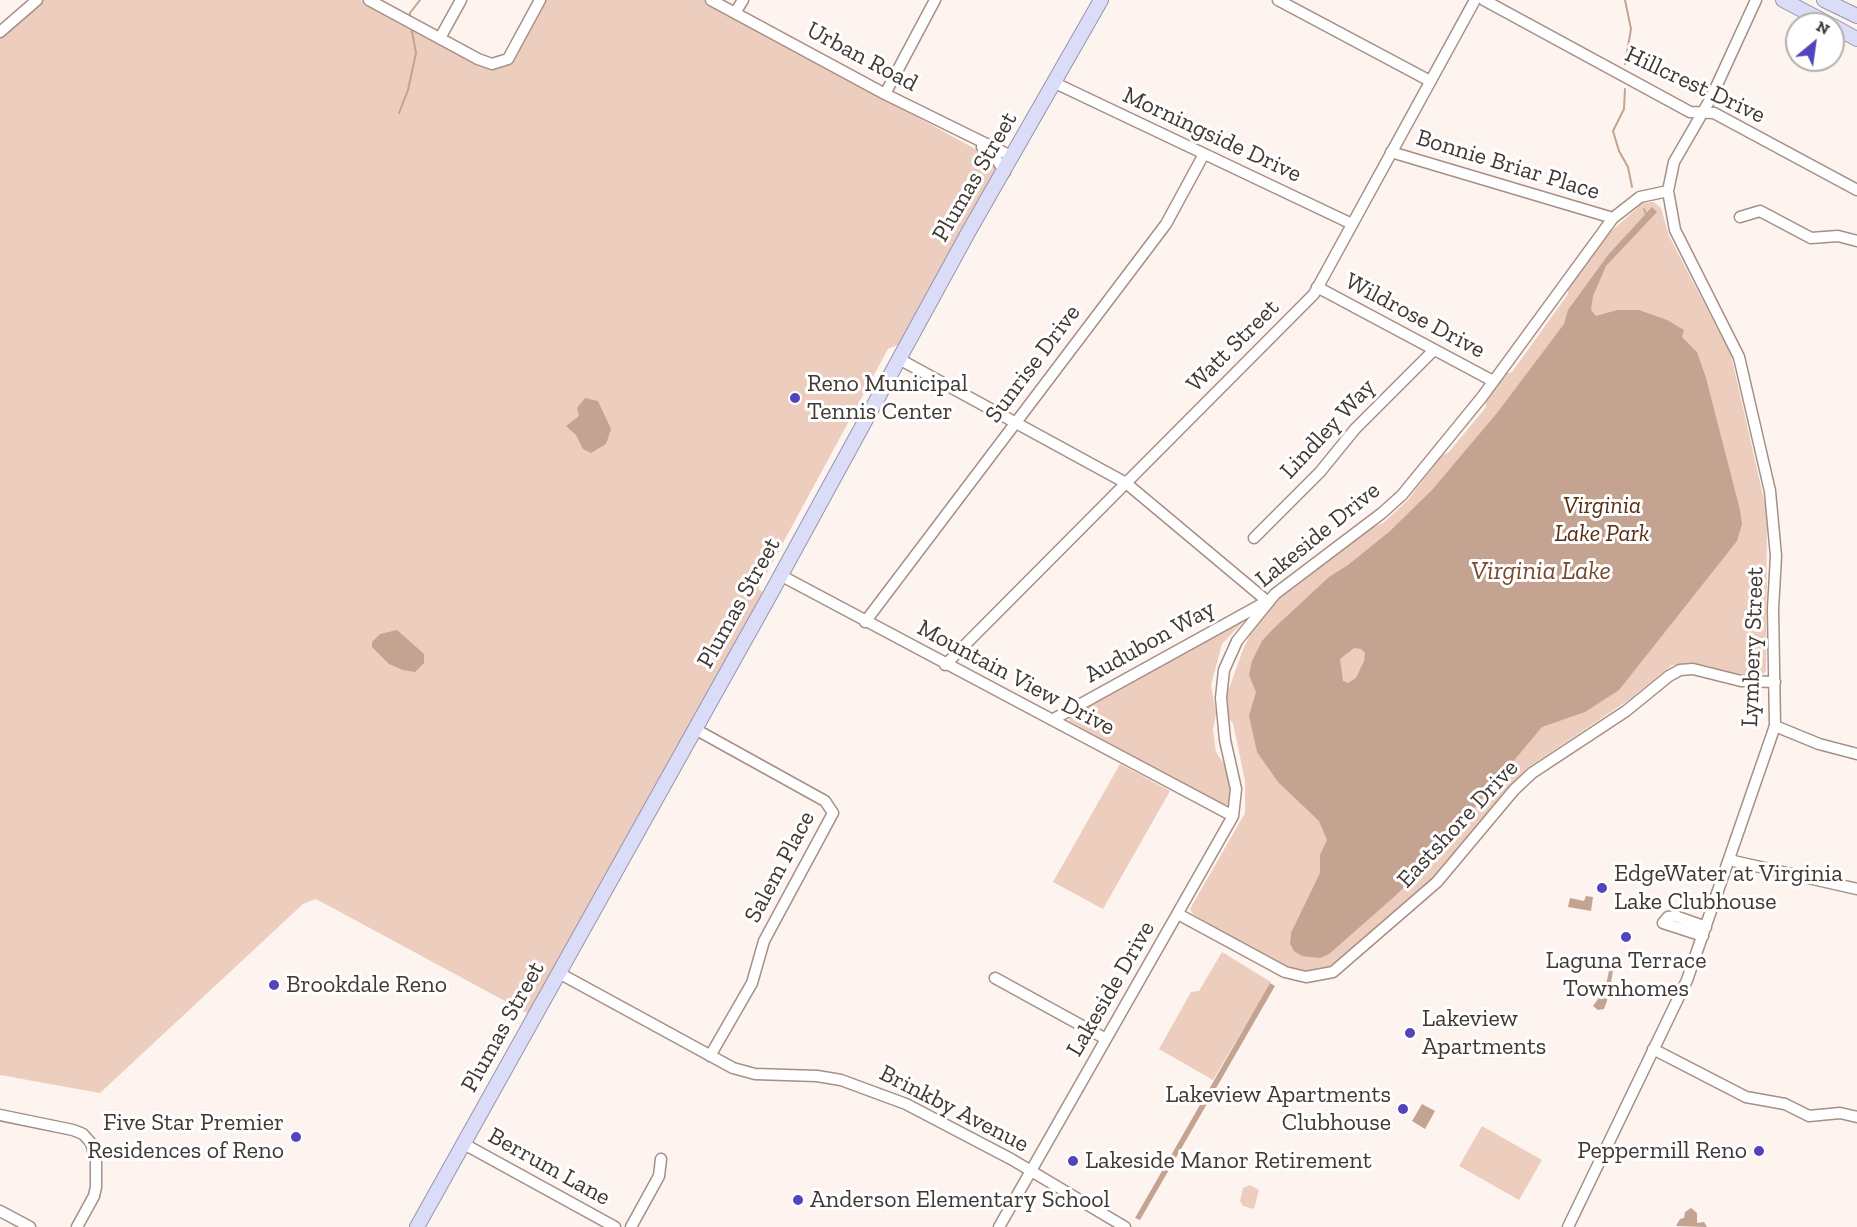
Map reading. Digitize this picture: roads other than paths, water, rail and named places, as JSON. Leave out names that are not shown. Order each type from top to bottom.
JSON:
[{"type":"main road","name":"Plumas Street","points":[[417,1227],[1101,0]]},
{"type":"main road","points":[[1783,0],[1806,12]]},
{"type":"main road","points":[[1824,0],[1857,16]]},
{"type":"street","points":[[0,32],[37,0]]},
{"type":"street","points":[[369,0],[485,62],[498,64],[507,60],[540,0]]},
{"type":"street","points":[[440,38],[461,0]]},
{"type":"street","name":"Urban Road","points":[[711,0],[885,94],[1013,157]]},
{"type":"street","points":[[735,13],[742,0]]},
{"type":"street","points":[[885,94],[935,0]]},
{"type":"street","points":[[1278,0],[1430,81]]},
{"type":"street","name":"Watt Street","points":[[945,665],[1314,294],[1474,0]]},
{"type":"street","name":"Hillcrest Drive","points":[[1484,0],[1690,112],[1715,114],[1857,190]]},
{"type":"street","points":[[1668,191],[1674,162],[1703,112],[1756,0]]},
{"type":"street","name":"Morningside Drive","points":[[1055,83],[1352,224]]},
{"type":"street","name":"Urban Road","points":[[962,133],[991,153],[1005,172]]},
{"type":"street","name":"Bonnie Briar Place","points":[[1391,152],[1613,218]]},
{"type":"street","name":"Sunrise Drive","points":[[865,622],[1166,224],[1204,154]]},
{"type":"street","name":"Lakeside Drive","points":[[999,1227],[1233,816],[1236,789],[1223,728],[1222,683],[1228,658],[1237,640],[1267,601],[1391,505],[1423,470],[1493,381],[1613,218],[1641,197],[1668,191]]},
{"type":"street","name":"Lymbery Street","points":[[1568,1227],[1687,980],[1774,726],[1773,598],[1776,556],[1770,491],[1739,357],[1676,230],[1668,191]]},
{"type":"street","points":[[1740,218],[1760,211],[1811,238],[1838,236],[1857,241]]},
{"type":"street","name":"Wildrose Drive","points":[[1317,287],[1493,381]]},
{"type":"street","name":"Lindley Way","points":[[1254,538],[1320,472],[1355,429],[1434,350]]},
{"type":"street","points":[[899,359],[1126,483],[1267,601]]},
{"type":"street","name":"Mountain View Drive","points":[[780,575],[945,665],[1233,816]]},
{"type":"street","name":"Audubon Way","points":[[1052,720],[1267,601]]},
{"type":"street","name":"Eastshore Drive","points":[[1178,914],[1285,972],[1306,977],[1333,972],[1437,882],[1514,790],[1532,773],[1626,711],[1669,676],[1686,668],[1741,681],[1775,682]]},
{"type":"street","points":[[1774,726],[1819,744],[1857,754]]},
{"type":"street","name":"Salem Place","points":[[695,729],[825,801],[833,813],[833,818],[764,941],[752,983],[710,1056]]},
{"type":"street","points":[[1729,860],[1857,889]]},
{"type":"street","name":"Brinkby Avenue","points":[[559,973],[710,1056],[744,1072],[817,1076],[882,1093],[927,1114],[1031,1171],[1125,1227]]},
{"type":"street","points":[[995,978],[1106,1039]]},
{"type":"street","points":[[1653,1049],[1746,1098],[1785,1104],[1809,1116],[1839,1113],[1857,1117]]},
{"type":"street","points":[[0,1115],[73,1130],[83,1134],[91,1143],[96,1160],[96,1187],[94,1196],[77,1227]]},
{"type":"street","name":"Berrum Lane","points":[[464,1144],[615,1227]]},
{"type":"street","points":[[631,1227],[659,1176],[661,1159]]},
{"type":"street","points":[[0,1211],[30,1227]]},
{"type":"water","name":"Virginia Lake","points":[[1652,207],[1657,212],[1606,266],[1593,296],[1591,310],[1596,316],[1617,310],[1639,310],[1667,320],[1684,330],[1682,337],[1697,352],[1706,378],[1740,510],[1742,524],[1737,541],[1619,690],[1585,712],[1542,727],[1429,862],[1395,896],[1329,954],[1320,958],[1302,956],[1294,951],[1290,944],[1291,933],[1320,873],[1320,855],[1327,840],[1319,821],[1278,782],[1257,752],[1249,716],[1256,692],[1249,675],[1252,661],[1262,641],[1274,628],[1329,577],[1348,565],[1389,532],[1432,490],[1497,413],[1564,324],[1568,310],[1608,255]],"holes":[[[1354,648],[1361,649],[1365,653],[1364,661],[1356,678],[1348,683],[1343,681],[1340,659]]]},
{"type":"water","points":[[585,398],[598,401],[611,429],[606,444],[591,453],[583,449],[576,435],[566,426],[579,416],[577,408]]},
{"type":"water","points":[[397,630],[424,654],[424,663],[415,672],[389,664],[372,647],[372,642],[380,634]]},
{"type":"water","points":[[1586,896],[1593,897],[1591,911],[1568,907],[1570,898],[1584,901]]},
{"type":"water","points":[[1613,953],[1614,964],[1609,995],[1604,1009],[1598,1010],[1593,1006],[1605,989]]},
{"type":"water","points":[[1270,983],[1275,986],[1140,1220],[1135,1218]]},
{"type":"water","points":[[1422,1104],[1435,1111],[1425,1129],[1412,1121]]},
{"type":"water","points":[[1691,1208],[1697,1213],[1697,1223],[1704,1222],[1707,1227],[1676,1226],[1680,1219],[1684,1218],[1685,1212]]},
{"type":"waterway","points":[[410,17],[410,13],[420,0]]},
{"type":"waterway","points":[[1625,0],[1631,29],[1625,64]]},
{"type":"waterway","points":[[399,113],[408,90],[416,53],[411,26]]},
{"type":"waterway","points":[[1625,89],[1624,109],[1613,131],[1619,151],[1628,167],[1632,187]]},
{"type":"waterway","points":[[1644,209],[1646,214]]},
{"type":"place","name":"Reno Municipal Tennis Center","points":[[795,398]]},
{"type":"place","name":"EdgeWater at Virginia Lake Clubhouse","points":[[1602,888]]},
{"type":"place","name":"Laguna Terrace Townhomes","points":[[1626,937]]},
{"type":"place","name":"Brookdale Reno","points":[[274,985]]},
{"type":"place","name":"Lakeview Apartments","points":[[1410,1033]]},
{"type":"place","name":"Lakeview Apartments Clubhouse","points":[[1403,1109]]},
{"type":"place","name":"Five Star Premier Residences of Reno","points":[[296,1137]]},
{"type":"place","name":"Peppermill Reno","points":[[1759,1151]]},
{"type":"place","name":"Lakeside Manor Retirement","points":[[1073,1161]]},
{"type":"place","name":"Anderson Elementary School","points":[[798,1200]]},
{"type":"park label","name":"Virginia Lake Park","points":[[1602,520]]}]
